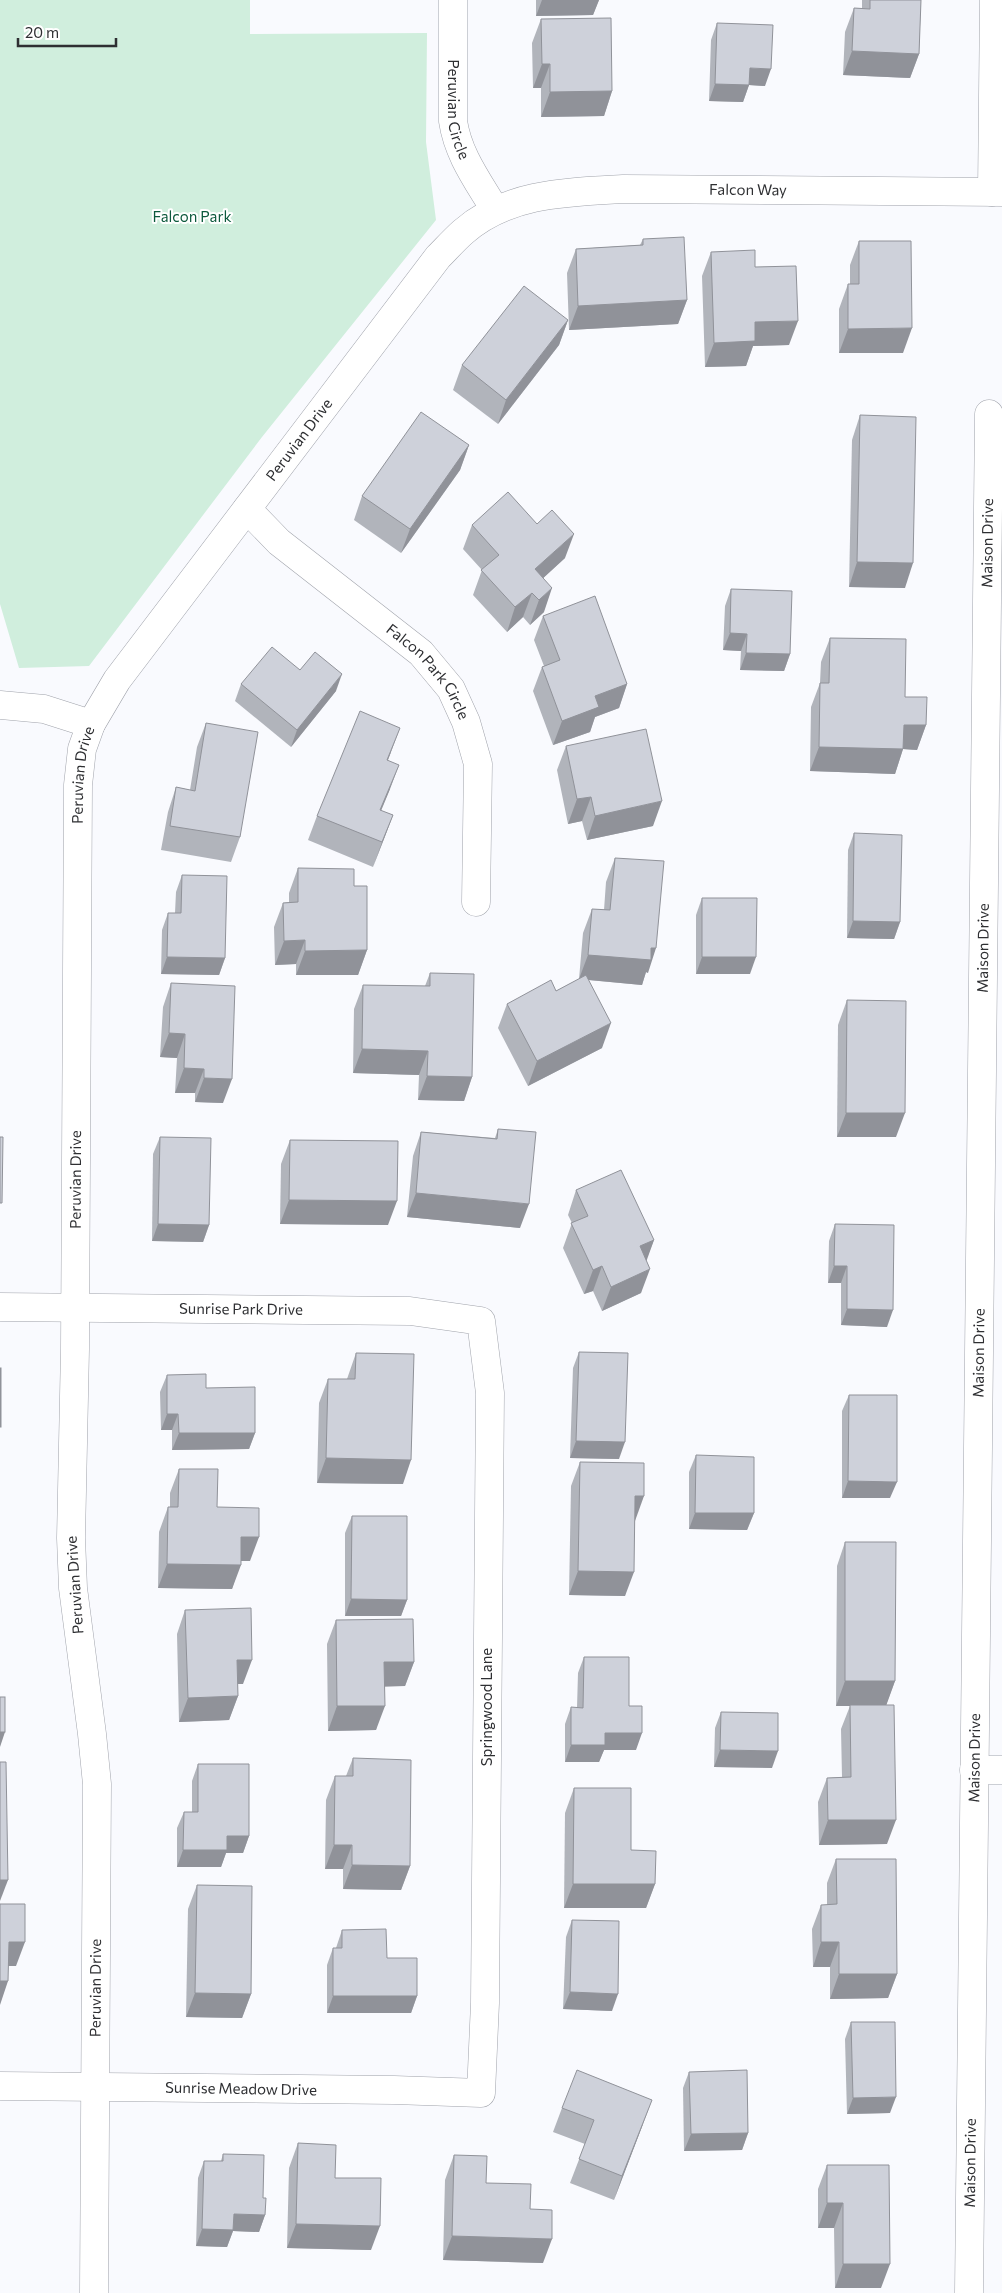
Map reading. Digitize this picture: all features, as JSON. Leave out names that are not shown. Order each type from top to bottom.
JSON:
[{"type":"street","name":"Peruvian Circle","points":[[453,0],[453,121],[456,141],[463,157],[495,210]]},
{"type":"street","points":[[994,0],[997,192]]},
{"type":"street","name":"Falcon Way","points":[[495,210],[530,197],[573,191],[623,188],[997,192]]},
{"type":"street","name":"Peruvian Drive","points":[[94,2293],[97,1784],[73,1588],[71,1538],[78,785],[82,749],[91,724],[117,680],[438,257],[463,232],[495,210]]},
{"type":"street","name":"Maison Drive","points":[[969,2293],[974,1770],[992,1094],[989,414]]},
{"type":"street","name":"Falcon Park Circle","points":[[247,509],[279,542],[421,653],[451,689],[466,722],[478,764],[476,902]]},
{"type":"street","points":[[0,705],[44,709],[91,724]]},
{"type":"street","name":"Sunrise Park Drive","points":[[0,1307],[410,1311],[481,1321]]},
{"type":"street","name":"Springwood Lane","points":[[481,1321],[490,1394],[486,2003],[481,2093]]},
{"type":"street","points":[[974,1770],[1002,1770]]},
{"type":"street","name":"Sunrise Meadow Drive","points":[[0,2086],[394,2090],[481,2093]]},
{"type":"green space","name":"Falcon Park","points":[[0,0],[250,0],[250,34],[427,33],[426,142],[436,220],[262,437],[89,666],[19,668],[0,604]]},
{"type":"building","points":[[870,0],[921,0],[919,54],[852,51],[854,8],[870,9]]},
{"type":"building","points":[[611,18],[612,91],[550,92],[550,64],[542,64],[541,19]]},
{"type":"building","points":[[717,23],[773,25],[771,69],[750,68],[749,85],[715,84]]},
{"type":"building","points":[[684,237],[687,300],[578,306],[576,249],[643,245],[643,239]]},
{"type":"building","points":[[859,241],[911,241],[912,328],[848,329],[848,284],[859,284]]},
{"type":"building","points":[[755,250],[755,267],[796,266],[798,321],[755,322],[755,341],[714,343],[711,252]]},
{"type":"building","points":[[524,286],[568,320],[506,400],[462,365]]},
{"type":"building","points":[[421,412],[469,445],[410,529],[362,496]]},
{"type":"building","points":[[860,415],[916,417],[913,563],[857,562]]},
{"type":"building","points":[[508,492],[537,524],[552,510],[574,534],[535,569],[552,588],[539,600],[532,593],[515,607],[481,570],[499,555],[472,525]]},
{"type":"building","points":[[731,589],[792,591],[790,654],[746,653],[747,634],[730,633]]},
{"type":"building","points":[[595,596],[627,684],[595,696],[599,707],[562,721],[542,667],[560,660],[543,616]]},
{"type":"building","points":[[830,638],[906,639],[905,697],[927,697],[926,725],[904,725],[903,749],[819,747],[820,683],[829,683]]},
{"type":"building","points":[[272,647],[300,670],[315,652],[342,674],[297,730],[241,684]]},
{"type":"building","points":[[360,711],[400,728],[387,760],[399,765],[380,810],[393,815],[382,842],[317,816]]},
{"type":"building","points":[[206,723],[258,732],[240,837],[170,826],[176,787],[195,791]]},
{"type":"building","points":[[646,729],[662,801],[595,816],[591,797],[577,799],[566,746]]},
{"type":"building","points":[[854,833],[902,835],[900,922],[853,921]]},
{"type":"building","points":[[615,858],[664,861],[656,948],[651,948],[651,960],[588,955],[592,909],[610,910]]},
{"type":"building","points":[[298,868],[354,869],[354,886],[367,886],[367,950],[305,951],[305,940],[284,941],[283,903],[298,902]]},
{"type":"building","points":[[182,875],[227,876],[225,958],[167,957],[168,913],[181,913]]},
{"type":"building","points":[[702,898],[757,898],[756,957],[702,957]]},
{"type":"building","points":[[430,973],[474,974],[472,1077],[427,1076],[428,1051],[362,1049],[363,985],[430,986]]},
{"type":"building","points":[[586,975],[611,1023],[537,1061],[507,1004],[551,980],[556,991]]},
{"type":"building","points":[[171,983],[235,986],[232,1079],[204,1078],[204,1069],[184,1068],[185,1034],[169,1033]]},
{"type":"building","points":[[847,1000],[906,1001],[905,1113],[846,1113]]},
{"type":"building","points":[[498,1129],[536,1132],[529,1204],[416,1193],[421,1132],[497,1139]]},
{"type":"building","points":[[0,1137],[3,1137],[2,1203],[0,1203]]},
{"type":"building","points":[[160,1137],[211,1138],[209,1225],[158,1224]]},
{"type":"building","points":[[290,1140],[398,1141],[397,1201],[289,1200]]},
{"type":"building","points":[[621,1170],[654,1240],[640,1246],[650,1269],[611,1287],[602,1266],[593,1270],[571,1223],[588,1216],[576,1190]]},
{"type":"building","points":[[835,1224],[894,1225],[893,1310],[847,1309],[847,1266],[834,1266]]},
{"type":"building","points":[[579,1352],[628,1353],[625,1442],[576,1441]]},
{"type":"building","points":[[356,1353],[414,1354],[411,1460],[326,1458],[328,1379],[355,1379]]},
{"type":"building","points":[[1,1368],[1,1427],[0,1427]]},
{"type":"building","points":[[206,1374],[206,1388],[255,1387],[255,1433],[179,1433],[178,1414],[167,1414],[167,1375]]},
{"type":"building","points":[[849,1395],[897,1395],[897,1482],[848,1481]]},
{"type":"building","points":[[696,1455],[754,1457],[754,1513],[695,1513]]},
{"type":"building","points":[[580,1462],[644,1463],[644,1496],[635,1496],[634,1572],[578,1571]]},
{"type":"building","points":[[179,1469],[218,1469],[217,1507],[259,1508],[259,1537],[241,1537],[241,1565],[167,1564],[168,1507],[178,1507]]},
{"type":"building","points":[[352,1516],[407,1516],[407,1600],[351,1599]]},
{"type":"building","points":[[845,1542],[896,1542],[895,1681],[845,1681]]},
{"type":"building","points":[[251,1608],[252,1660],[237,1660],[238,1696],[188,1698],[185,1610]]},
{"type":"building","points":[[413,1619],[414,1662],[384,1662],[385,1706],[337,1706],[336,1620]]},
{"type":"building","points":[[584,1657],[629,1657],[629,1706],[642,1706],[642,1733],[605,1733],[605,1745],[571,1745],[571,1707],[583,1708]]},
{"type":"building","points":[[0,1697],[5,1697],[5,1732],[0,1732]]},
{"type":"building","points":[[850,1705],[894,1705],[896,1820],[828,1820],[827,1778],[851,1777]]},
{"type":"building","points":[[721,1712],[778,1713],[778,1751],[720,1750]]},
{"type":"building","points":[[353,1758],[411,1760],[410,1866],[352,1865],[352,1845],[334,1845],[335,1776],[353,1776]]},
{"type":"building","points":[[0,1762],[6,1762],[8,1880],[0,1880]]},
{"type":"building","points":[[198,1764],[249,1764],[249,1836],[227,1836],[227,1850],[183,1850],[184,1812],[198,1812]]},
{"type":"building","points":[[574,1788],[631,1788],[631,1850],[656,1851],[655,1884],[573,1884]]},
{"type":"building","points":[[836,1859],[896,1859],[897,1974],[839,1974],[839,1942],[821,1942],[821,1905],[837,1904]]},
{"type":"building","points":[[197,1885],[252,1886],[251,1994],[195,1993]]},
{"type":"building","points":[[0,1904],[25,1904],[25,1942],[9,1942],[8,1981],[0,1981]]},
{"type":"building","points":[[572,1920],[619,1921],[618,1994],[570,1992]]},
{"type":"building","points":[[386,1929],[387,1958],[417,1958],[417,1996],[333,1996],[333,1948],[342,1948],[342,1930]]},
{"type":"building","points":[[851,2022],[895,2022],[896,2097],[853,2098]]},
{"type":"building","points":[[577,2070],[652,2100],[622,2176],[579,2159],[594,2120],[562,2108]]},
{"type":"building","points":[[747,2070],[748,2133],[691,2134],[689,2072]]},
{"type":"building","points":[[298,2143],[336,2145],[335,2178],[381,2178],[380,2226],[296,2224]]},
{"type":"building","points":[[223,2154],[264,2155],[263,2198],[266,2198],[265,2215],[234,2214],[233,2230],[202,2229],[204,2161],[223,2161]]},
{"type":"building","points":[[454,2155],[487,2156],[486,2183],[531,2184],[530,2209],[552,2210],[552,2239],[452,2236]]},
{"type":"building","points":[[827,2165],[889,2165],[890,2264],[843,2264],[843,2203],[827,2203]]}]
